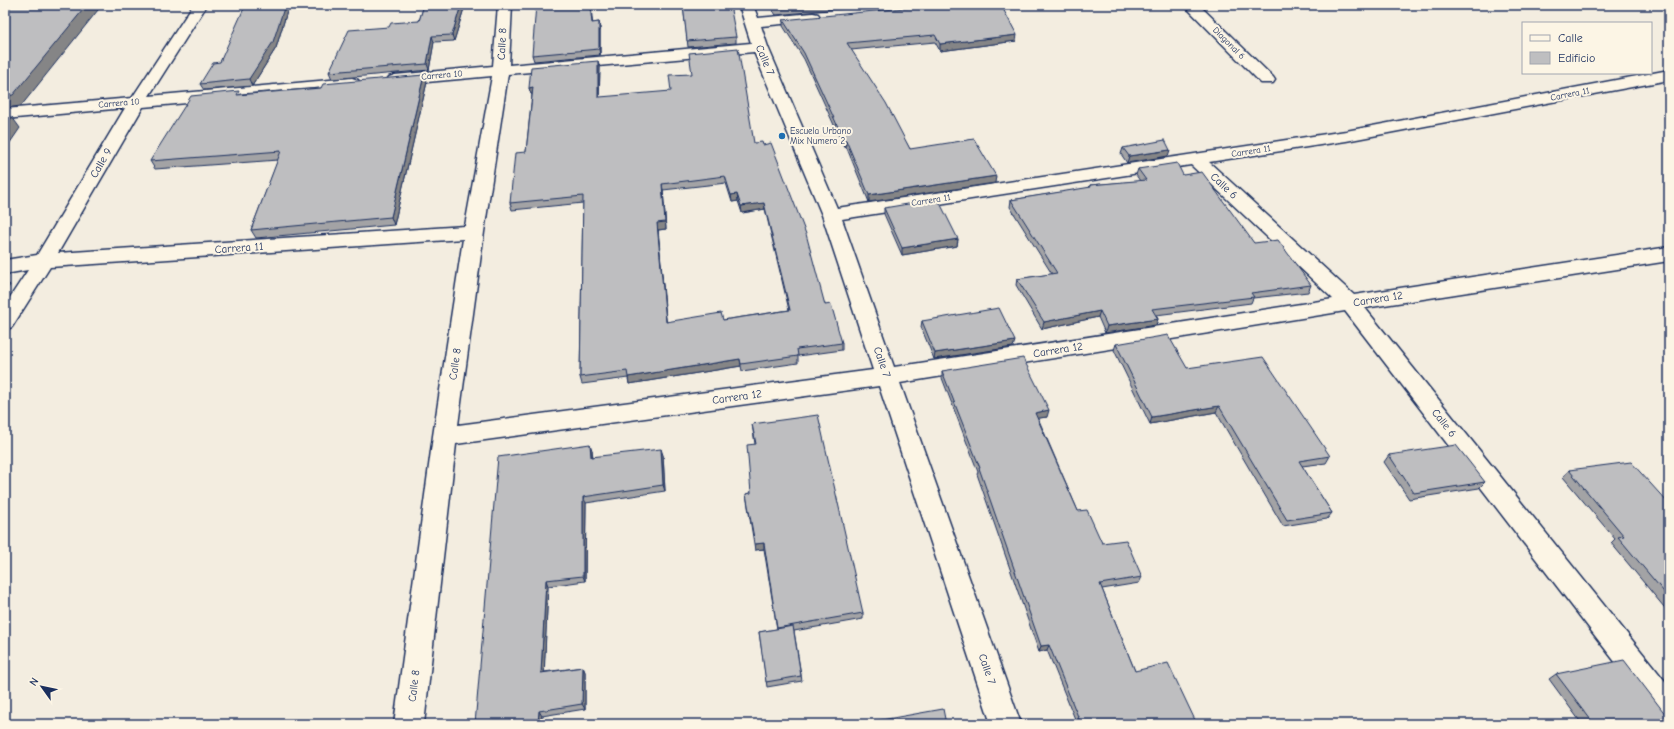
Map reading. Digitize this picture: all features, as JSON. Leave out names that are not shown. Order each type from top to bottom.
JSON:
[{"type":"street","name":"Calle 9","points":[[5,322],[44,261],[137,102],[200,5]]},
{"type":"street","name":"Calle 8","points":[[409,724],[445,436],[474,232],[501,70],[504,5]]},
{"type":"street","name":"Diagonal 6","points":[[1191,5],[1267,80]]},
{"type":"street","points":[[749,14],[828,16]]},
{"type":"street","name":"Calle 7","points":[[749,14],[760,47],[831,215],[1006,724]]},
{"type":"street","name":"Carrera 10","points":[[382,81],[760,47]]},
{"type":"street","name":"Carrera 11","points":[[831,215],[1346,136],[1669,75]]},
{"type":"street","name":"Carrera 10","points":[[5,114],[366,82]]},
{"type":"street","name":"Calle 6","points":[[1195,159],[1350,303],[1669,710]]},
{"type":"street","name":"Carrera 11","points":[[5,268],[44,261],[474,232]]},
{"type":"street","name":"Carrera 12","points":[[445,436],[887,377],[1669,254]]},
{"type":"building","points":[[5,5],[87,5],[13,95],[5,96]]},
{"type":"building","points":[[285,5],[273,42],[249,79],[200,84],[213,63],[220,62],[245,6]]},
{"type":"building","points":[[424,5],[461,5],[452,35],[432,36],[427,64],[329,72],[349,30],[389,27],[391,23],[419,21]]},
{"type":"building","points":[[536,5],[590,5],[592,23],[599,22],[599,49],[532,55]]},
{"type":"building","points":[[683,5],[730,5],[736,37],[687,41]]},
{"type":"building","points":[[773,5],[813,5],[775,8]]},
{"type":"building","points":[[935,5],[1001,5],[1017,35],[940,44],[935,35],[847,43],[886,103],[910,149],[974,139],[996,176],[869,195],[846,140],[844,140],[804,53],[783,20]]},
{"type":"building","points":[[738,48],[754,143],[762,142],[763,145],[771,143],[806,234],[825,305],[831,304],[842,343],[797,349],[798,356],[741,364],[740,359],[628,377],[627,371],[580,377],[583,196],[510,203],[515,153],[526,152],[533,87],[529,88],[531,67],[598,61],[598,97],[671,91],[669,75],[692,74],[689,53]],"holes":[[[725,176],[731,195],[737,194],[741,206],[764,203],[790,310],[723,320],[721,313],[666,322],[657,223],[665,222],[662,184]]]},
{"type":"building","points":[[424,75],[391,217],[251,230],[281,151],[150,161],[191,96],[239,91],[237,95],[321,88],[323,84]]},
{"type":"building","points":[[5,117],[12,117],[5,126]]},
{"type":"building","points":[[1165,140],[1170,150],[1129,156],[1123,148]]},
{"type":"building","points":[[1177,163],[1183,175],[1202,172],[1254,243],[1278,240],[1311,285],[1251,293],[1254,297],[1152,309],[1158,319],[1107,326],[1100,311],[1044,322],[1017,279],[1057,273],[1011,200],[1091,187],[1090,185],[1146,180],[1138,169]]},
{"type":"building","points":[[938,199],[958,239],[902,248],[884,208]]},
{"type":"building","points":[[999,308],[1015,341],[935,353],[922,321]]},
{"type":"building","points":[[1168,335],[1187,368],[1263,357],[1330,456],[1299,461],[1332,513],[1287,520],[1219,406],[1152,417],[1116,344]]},
{"type":"building","points":[[1023,358],[1049,410],[1035,413],[1078,511],[1087,510],[1102,543],[1126,540],[1142,577],[1100,584],[1135,671],[1168,663],[1195,720],[1192,721],[1193,724],[1081,724],[1049,645],[1041,646],[980,468],[942,371]]},
{"type":"building","points":[[818,415],[863,613],[777,628],[764,543],[755,544],[746,494],[751,493],[747,445],[756,444],[752,424]]},
{"type":"building","points":[[590,444],[591,457],[661,449],[663,485],[583,497],[583,576],[546,580],[541,673],[583,667],[582,704],[539,711],[538,724],[475,724],[498,457]]},
{"type":"building","points":[[1456,445],[1485,482],[1414,493],[1389,455]]},
{"type":"building","points":[[1631,462],[1669,504],[1669,598],[1618,537],[1624,536],[1569,470]]},
{"type":"building","points":[[793,626],[801,676],[766,682],[759,632]]},
{"type":"building","points":[[1624,660],[1666,715],[1669,716],[1669,724],[1594,724],[1556,674]]},
{"type":"building","points":[[943,709],[946,724],[859,724]]},
{"type":"place","name":"Escuela Urbano Mix Numero 2","points":[[782,136]]}]
